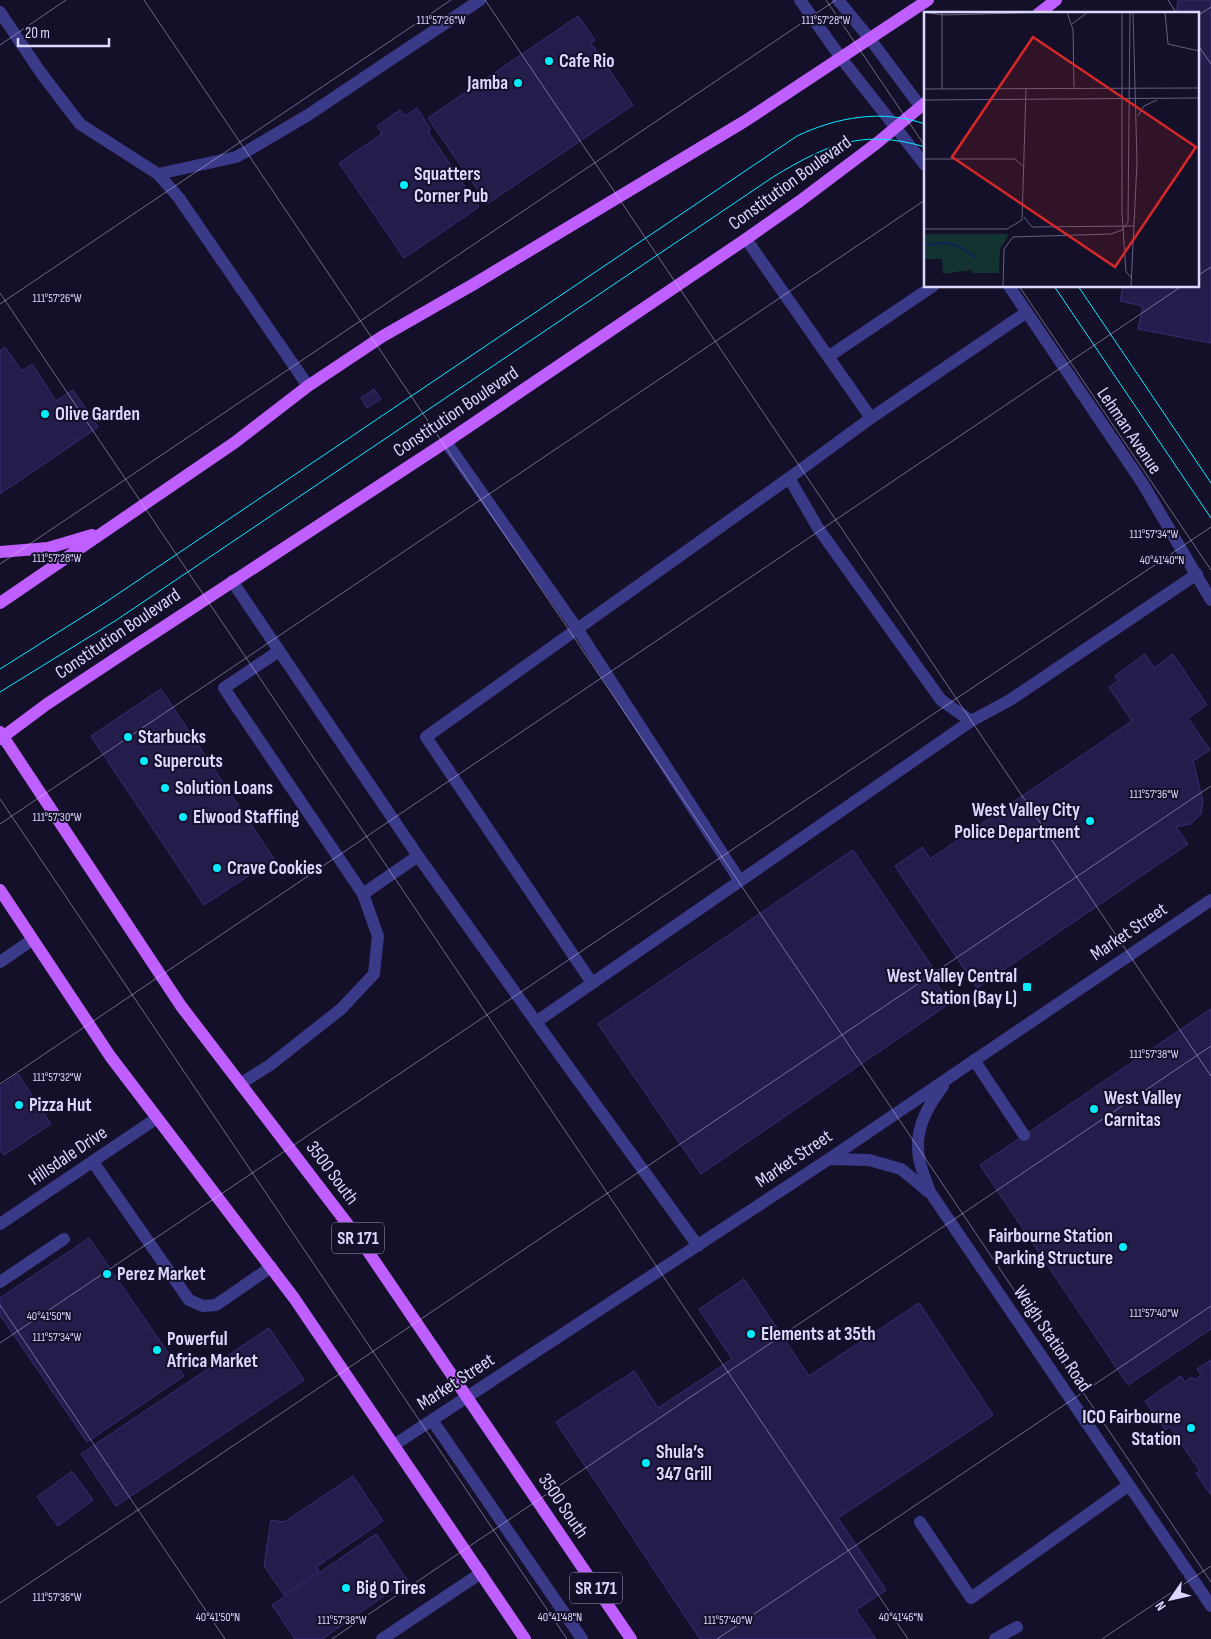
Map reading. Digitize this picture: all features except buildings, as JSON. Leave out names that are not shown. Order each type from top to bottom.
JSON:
[{"type":"main road","points":[[0,602],[234,443],[308,386],[383,336],[474,284],[745,121],[928,0]]},
{"type":"main road","points":[[1041,12],[1056,0]]},
{"type":"main road","name":"Constitution Boulevard","points":[[1,736],[232,581],[446,442],[746,239],[800,201],[922,105]]},
{"type":"main road","points":[[0,552],[48,548],[104,531]]},
{"type":"main road","name":"3500 South","points":[[1,736],[181,1006],[365,1247],[631,1639]]},
{"type":"main road","points":[[0,890],[110,1056],[294,1298],[526,1639]]},
{"type":"street","points":[[158,174],[236,157],[249,150],[308,115],[480,0]]},
{"type":"street","points":[[800,0],[842,58],[924,164]]},
{"type":"street","points":[[838,0],[922,105]]},
{"type":"street","points":[[0,12],[36,66],[80,124],[158,174],[179,198],[308,386]]},
{"type":"street","points":[[746,239],[870,418]]},
{"type":"street","points":[[828,357],[930,288]]},
{"type":"street","name":"Lehman Avenue","points":[[1010,288],[1143,484],[1211,600]]},
{"type":"street","points":[[592,983],[426,737],[578,630],[870,418],[1027,312]]},
{"type":"street","points":[[446,442],[578,630],[740,881]]},
{"type":"street","points":[[789,478],[818,528],[942,700],[971,721]]},
{"type":"street","points":[[536,1022],[971,721],[1010,700],[1197,574]]},
{"type":"street","points":[[232,581],[418,856],[698,1246]]},
{"type":"street","points":[[240,1084],[270,1065],[341,1009],[374,974],[378,936],[363,894],[224,688],[279,651]]},
{"type":"street","points":[[363,894],[418,856]]},
{"type":"street","name":"Market Street","points":[[394,1445],[829,1159],[1211,900]]},
{"type":"street","points":[[0,962],[32,940]]},
{"type":"street","points":[[974,1060],[1024,1135]]},
{"type":"street","name":"Weigh Station Road","points":[[949,1078],[929,1105],[919,1128],[918,1157],[930,1192],[1211,1606]]},
{"type":"street","name":"Hillsdale Drive","points":[[0,1224],[157,1118]]},
{"type":"street","name":"Weigh Station Road","points":[[829,1159],[869,1160],[901,1169],[930,1192]]},
{"type":"street","points":[[93,1162],[189,1300],[203,1306],[216,1305],[271,1268]]},
{"type":"street","points":[[0,1282],[64,1239]]},
{"type":"street","points":[[432,1420],[582,1639]]},
{"type":"street","points":[[920,1522],[971,1598],[1129,1485]]},
{"type":"street","points":[[382,1639],[481,1573]]},
{"type":"street","points":[[995,1639],[1017,1627]]},
{"type":"tram line","points":[[0,669],[103,604],[797,136],[828,124],[860,117],[892,117],[909,119],[924,124]]},
{"type":"tram line","points":[[0,692],[115,621],[773,177],[810,156],[845,143],[882,139],[924,147]]},
{"type":"tram line","points":[[1055,288],[1211,518]]},
{"type":"tram line","points":[[1079,288],[1211,483]]},
{"type":"place","name":"Cafe Rio","points":[[549,61]]},
{"type":"place","name":"Jamba","points":[[518,83]]},
{"type":"place","name":"Squatters Corner Pub","points":[[404,185]]},
{"type":"place","name":"Olive Garden","points":[[45,414]]},
{"type":"place","name":"Starbucks","points":[[128,737]]},
{"type":"place","name":"Supercuts","points":[[144,761]]},
{"type":"place","name":"Solution Loans","points":[[165,788]]},
{"type":"place","name":"Elwood Staffing","points":[[183,817]]},
{"type":"place","name":"West Valley City Police Department","points":[[1090,821]]},
{"type":"place","name":"Crave Cookies","points":[[217,868]]},
{"type":"place","name":"West Valley Central Station (Bay L)","points":[[1027,987]]},
{"type":"place","name":"Pizza Hut","points":[[19,1105]]},
{"type":"place","name":"West Valley Carnitas","points":[[1094,1109]]},
{"type":"place","name":"Fairbourne Station Parking Structure","points":[[1123,1247]]},
{"type":"place","name":"Perez Market","points":[[107,1274]]},
{"type":"place","name":"Elements at 35th","points":[[751,1334]]},
{"type":"place","name":"Powerful Africa Market","points":[[157,1350]]},
{"type":"place","name":"ICO Fairbourne Station","points":[[1191,1428]]},
{"type":"place","name":"Shula’s 347 Grill","points":[[646,1463]]},
{"type":"place","name":"Big O Tires","points":[[346,1588]]}]
